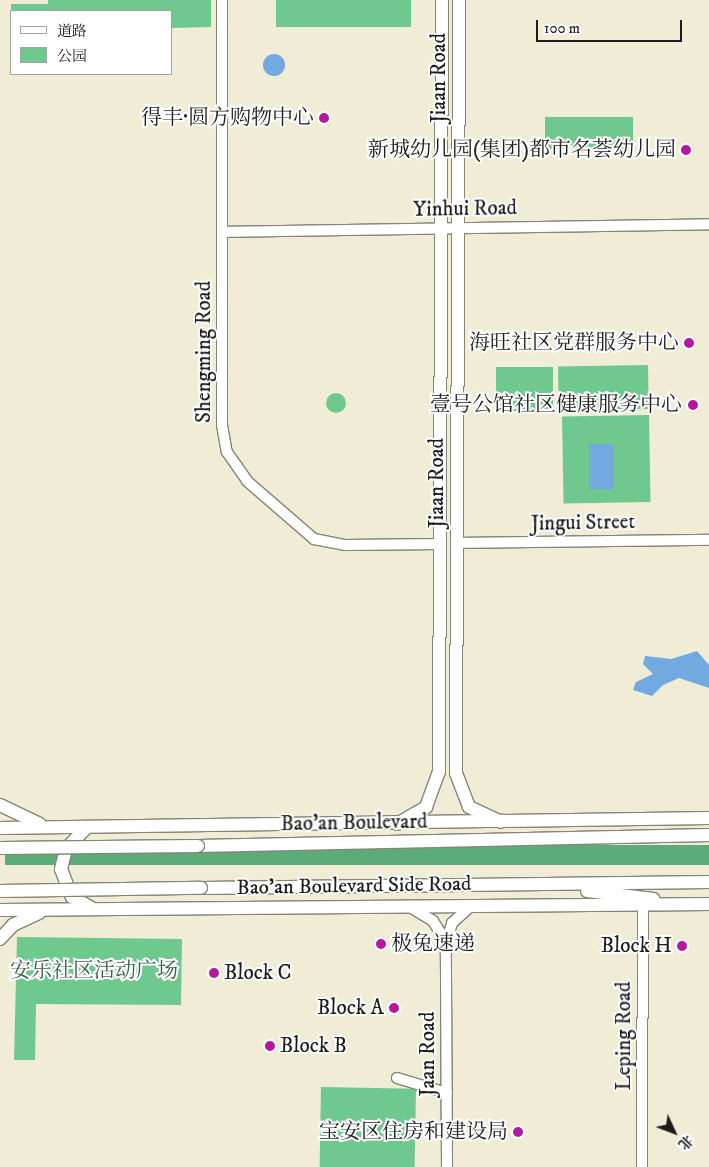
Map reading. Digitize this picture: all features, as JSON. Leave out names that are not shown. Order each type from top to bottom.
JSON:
[{"type":"main road","name":"Jiaan Road","points":[[397,824],[426,807],[437,786],[440,618],[442,0]]},
{"type":"main road","name":"Jiaan Road","points":[[459,0],[457,787],[469,807],[500,822]]},
{"type":"main road","points":[[440,618],[449,627],[456,617]]},
{"type":"main road","points":[[0,804],[16,816],[55,828]]},
{"type":"main road","points":[[0,828],[397,824],[709,818]]},
{"type":"main road","points":[[513,839],[655,819]]},
{"type":"main road","points":[[87,828],[66,849],[61,869],[72,897],[92,908]]},
{"type":"main road","name":"Bao'an Boulevard","points":[[0,848],[198,846],[709,835]]},
{"type":"main road","points":[[0,891],[709,882]]},
{"type":"main road","points":[[514,885],[636,895],[680,904]]},
{"type":"main road","name":"Bao'an Boulevard Side Road","points":[[0,910],[709,904]]},
{"type":"main road","points":[[0,939],[22,919],[62,909]]},
{"type":"street","name":"Shengming Road","points":[[222,0],[222,425],[236,467],[294,526],[321,541],[440,544]]},
{"type":"street","name":"Yinhui Road","points":[[222,232],[709,224]]},
{"type":"street","name":"Jingui Street","points":[[457,543],[709,540]]},
{"type":"street","name":"Leping Road","points":[[642,1167],[643,904]]},
{"type":"street","points":[[446,942],[459,914],[475,905]]},
{"type":"street","points":[[408,906],[433,922],[446,942]]},
{"type":"street","name":"Jaan Road","points":[[446,942],[447,1167]]},
{"type":"street","points":[[398,1078],[447,1093]]},
{"type":"green space","points":[[48,0],[211,0],[211,27],[172,28],[172,10],[11,10],[11,4],[48,4]]},
{"type":"green space","points":[[276,0],[411,0],[411,27],[276,27]]},
{"type":"green space","points":[[545,117],[633,117],[633,149],[545,149]]},
{"type":"green space","points":[[648,365],[649,409],[559,411],[558,367]]},
{"type":"green space","points":[[496,367],[553,367],[553,411],[496,411]]},
{"type":"green space","points":[[336,393],[343,396],[346,403],[343,410],[336,413],[329,410],[326,403],[329,396]]},
{"type":"green space","points":[[649,415],[651,502],[564,504],[562,417]]},
{"type":"green space","points":[[5,845],[709,845],[709,865],[5,865]]},
{"type":"green space","name":"安乐社区活动广场","points":[[17,937],[182,939],[181,1005],[36,1004],[35,1060],[14,1060]]},
{"type":"green space","points":[[321,1087],[416,1089],[415,1167],[320,1167]]},
{"type":"water","points":[[274,54],[282,57],[285,65],[282,73],[274,76],[266,73],[263,65],[266,57]]},
{"type":"water","points":[[589,444],[614,444],[614,489],[589,489]]},
{"type":"water","points":[[697,651],[709,665],[709,688],[679,678],[663,685],[652,696],[633,690],[636,682],[653,674],[643,664],[645,656],[671,659]]},
{"type":"place","name":"得丰·圆方购物中心","points":[[324,118]]},
{"type":"place","name":"新城幼儿园(集团)都市名荟幼儿园","points":[[686,150]]},
{"type":"place","name":"海旺社区党群服务中心","points":[[689,343]]},
{"type":"place","name":"壹号公馆社区健康服务中心","points":[[693,405]]},
{"type":"place","name":"极兔速递","points":[[381,944]]},
{"type":"place","name":"Block H","points":[[682,946]]},
{"type":"place","name":"Block C","points":[[214,973]]},
{"type":"place","name":"Block A","points":[[394,1008]]},
{"type":"place","name":"Block B","points":[[270,1046]]},
{"type":"place","name":"宝安区住房和建设局","points":[[518,1132]]}]
